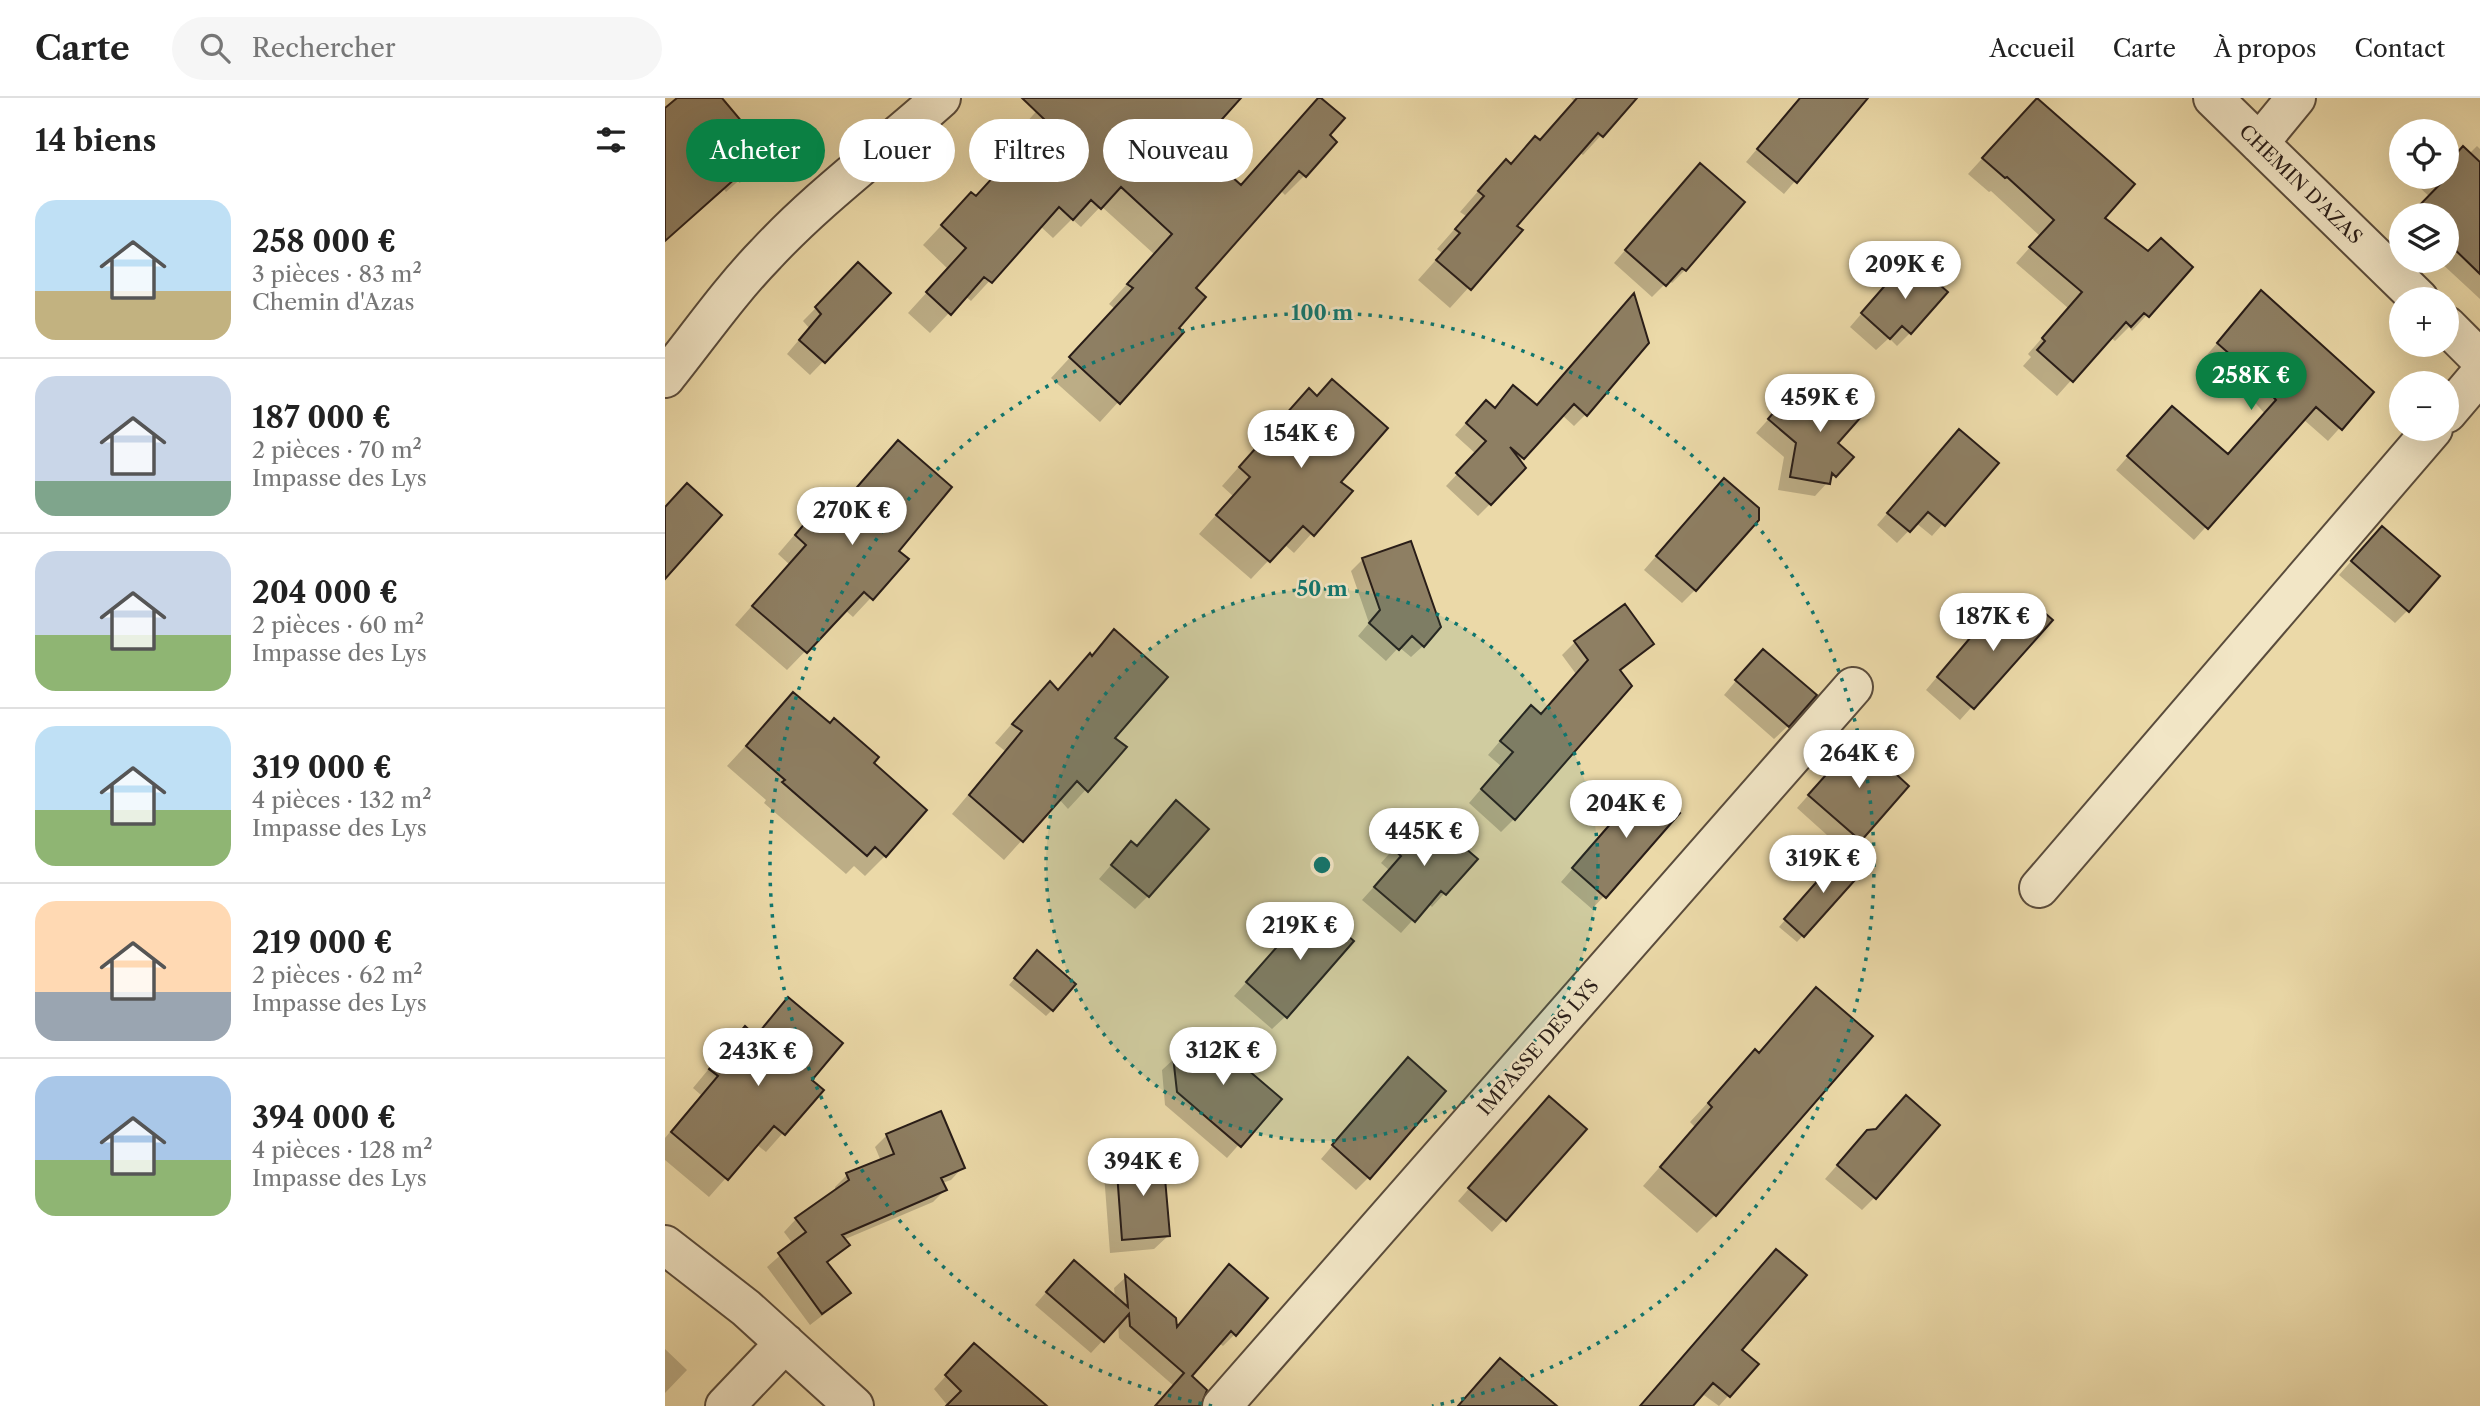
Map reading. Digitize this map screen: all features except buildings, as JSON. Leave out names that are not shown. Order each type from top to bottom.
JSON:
[{"type":"street","points":[[665,378],[765,254],[860,166],[886,147],[941,98]]},
{"type":"street","name":"CHEMIN D'AZAS","points":[[2213,98],[2407,287]]},
{"type":"street","points":[[2259,143],[2296,98]]},
{"type":"street","points":[[2459,338],[2480,359]]},
{"type":"street","points":[[2459,399],[2480,374]]},
{"type":"street","points":[[2039,888],[2423,441]]},
{"type":"street","name":"IMPASSE DES LYS","points":[[1222,1406],[1853,687]]},
{"type":"street","points":[[665,1245],[746,1308],[854,1406]]},
{"type":"street","points":[[725,1406],[785,1343]]}]
